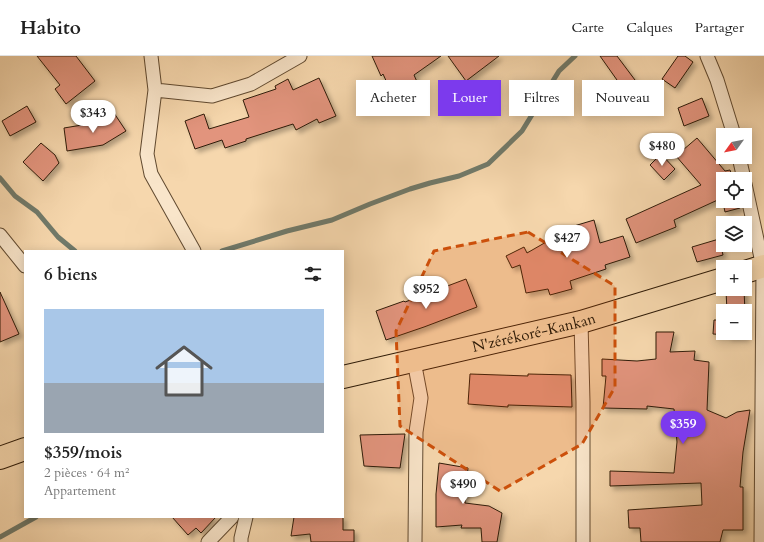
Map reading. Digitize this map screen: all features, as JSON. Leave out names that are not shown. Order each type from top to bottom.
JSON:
[{"type":"highway","name":"N'zérékoré-Kankan","points":[[344,377],[581,322],[716,281]]},
{"type":"highway","points":[[0,458],[24,449]]},
{"type":"street","points":[[151,56],[155,90],[146,154],[151,174],[193,250]]},
{"type":"street","points":[[155,90],[212,96],[251,84],[300,56]]},
{"type":"street","points":[[707,56],[717,80],[732,128]]},
{"type":"street","points":[[748,208],[757,268],[761,542]]},
{"type":"street","points":[[0,235],[24,265]]},
{"type":"street","points":[[581,322],[584,402],[583,542]]},
{"type":"street","points":[[414,361],[421,398],[416,432],[415,542]]},
{"type":"street","points":[[208,542],[231,518]]},
{"type":"street","points":[[241,542],[246,518]]},
{"type":"highlighted area","points":[[528,232],[615,286],[615,387],[582,444],[500,491],[400,426],[396,331],[434,251]]},
{"type":"building","points":[[37,56],[76,56],[95,81],[66,104],[55,89],[60,85]]},
{"type":"building","points":[[372,56],[441,56],[414,75],[416,80],[386,80],[383,74],[381,76]]},
{"type":"building","points":[[448,56],[499,56],[467,80],[465,80]]},
{"type":"building","points":[[600,56],[617,56],[635,80],[617,80]]},
{"type":"building","points":[[678,56],[685,56],[693,62],[675,88],[662,79]]},
{"type":"building","points":[[319,78],[336,116],[319,123],[317,119],[296,130],[293,124],[246,139],[246,141],[225,148],[222,140],[195,149],[185,121],[204,114],[209,129],[249,117],[243,100],[276,89],[275,86],[288,79],[293,90]]},
{"type":"building","points":[[702,98],[709,116],[684,126],[678,108]]},
{"type":"building","points":[[27,106],[36,122],[10,136],[2,121]]},
{"type":"building","points":[[114,113],[126,131],[103,145],[67,151],[64,128],[100,122]]},
{"type":"building","points":[[697,138],[716,160],[716,164],[719,164],[725,171],[730,170],[731,172],[716,172],[716,201],[674,220],[676,227],[636,243],[626,219],[701,185],[676,156]]},
{"type":"building","points":[[41,143],[55,155],[59,163],[43,181],[23,162]]},
{"type":"building","points":[[661,154],[675,169],[664,180],[650,165]]},
{"type":"building","points":[[724,208],[740,208],[725,212]]},
{"type":"building","points":[[594,220],[600,243],[623,236],[630,257],[605,265],[606,269],[570,281],[572,289],[550,295],[548,289],[526,293],[520,265],[512,268],[506,256],[524,247],[527,253],[574,226]]},
{"type":"building","points":[[716,240],[716,252],[722,252],[723,255],[697,262],[692,247]]},
{"type":"building","points":[[466,279],[477,307],[386,340],[376,311],[404,301],[405,302]]},
{"type":"building","points":[[0,292],[19,334],[0,342]]},
{"type":"building","points":[[726,296],[744,296],[745,304],[727,304]]},
{"type":"building","points":[[714,320],[716,320],[716,334],[713,334]]},
{"type":"building","points":[[656,332],[674,332],[670,352],[695,351],[694,360],[709,362],[707,410],[726,418],[737,412],[750,410],[743,452],[740,487],[743,487],[743,530],[723,530],[720,542],[641,542],[640,528],[629,528],[628,510],[702,505],[701,483],[610,486],[610,471],[674,473],[677,442],[674,409],[647,406],[647,409],[603,408],[606,376],[602,376],[602,359],[637,361],[656,359]]},
{"type":"building","points":[[470,374],[528,376],[528,374],[571,375],[572,407],[508,405],[508,407],[468,404]]},
{"type":"building","points":[[405,434],[400,468],[364,466],[360,435]]},
{"type":"building","points":[[439,463],[468,468],[465,503],[489,506],[502,513],[497,542],[482,542],[481,528],[461,528],[462,525],[436,527],[436,494]]},
{"type":"building","points":[[173,518],[215,518],[201,533],[196,528],[188,535]]},
{"type":"building","points":[[294,518],[343,518],[343,530],[354,530],[354,542],[311,542],[310,534],[291,536]]},
{"type":"waterway","points":[[225,250],[287,231],[332,220],[410,189],[459,176],[488,164],[522,131],[559,71],[575,56]]},
{"type":"waterway","points":[[0,178],[15,196],[37,212],[58,237],[74,250]]},
{"type":"waterway","points":[[0,537],[34,518]]}]
